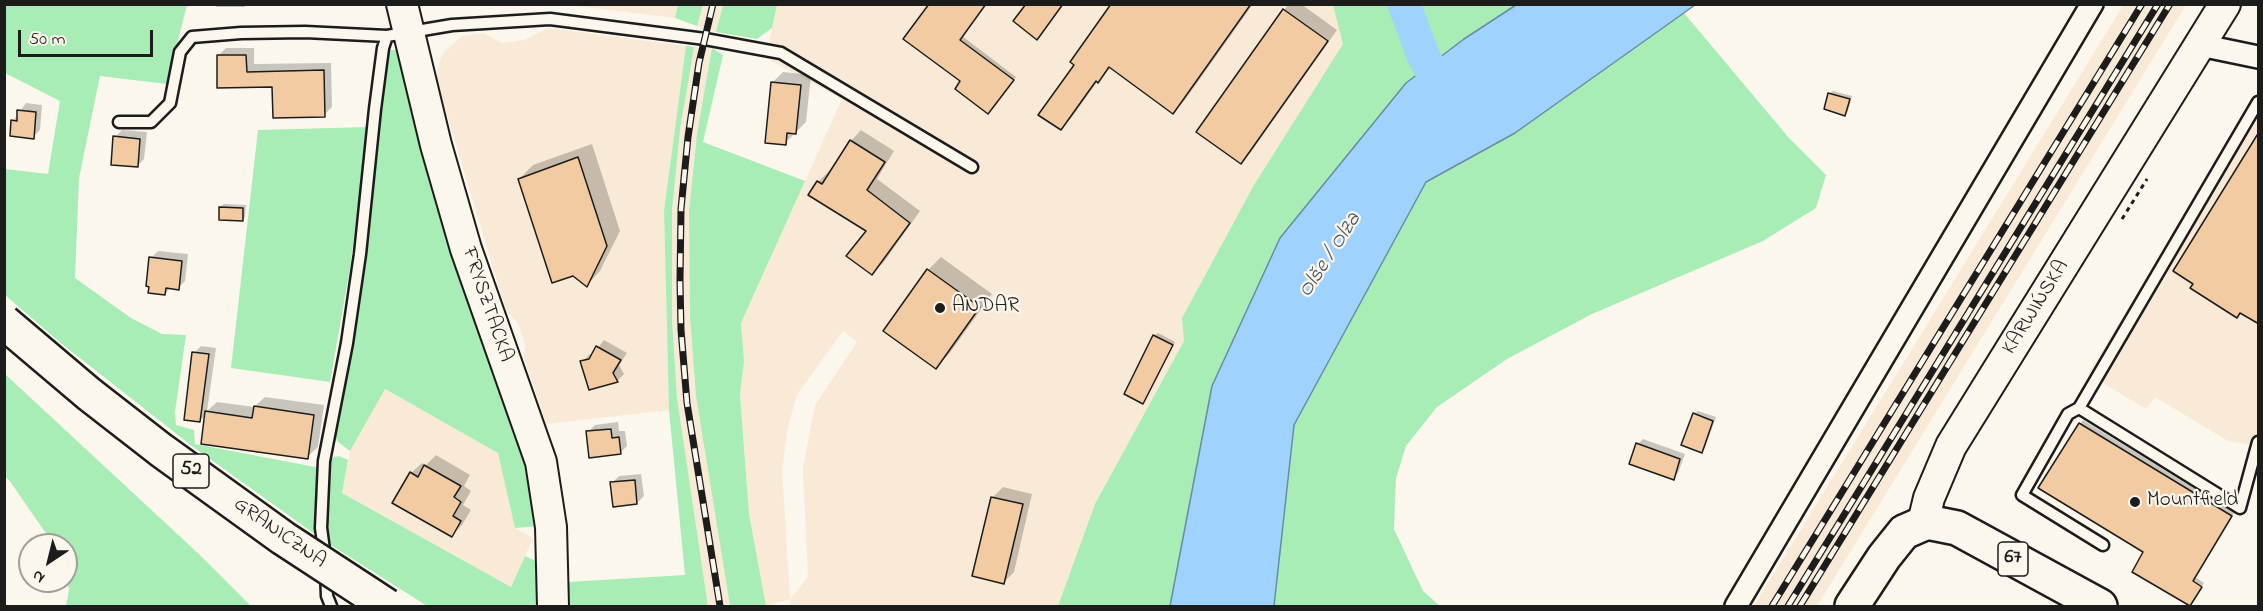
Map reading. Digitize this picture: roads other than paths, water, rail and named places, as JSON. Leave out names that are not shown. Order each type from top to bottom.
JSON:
[{"type":"main road","name":"GRANICZNA","points":[[4,322],[89,394],[161,450],[283,538],[387,606]]},
{"type":"main road","points":[[1852,606],[1884,557],[1904,532],[1923,523]]},
{"type":"main road","name":"67","points":[[1923,523],[1957,528],[2100,606]]},
{"type":"street","name":"FRYSZTACKA","points":[[402,4],[397,35],[436,146],[466,249],[541,462],[551,527],[553,606]]},
{"type":"street","points":[[1736,606],[2092,4]]},
{"type":"street","name":"KARWIŃSKA","points":[[1923,523],[1929,498],[1951,446],[2225,4]]},
{"type":"street","points":[[2200,45],[2259,57]]},
{"type":"lane","points":[[118,122],[151,122],[170,103],[180,52],[192,37],[241,33],[305,32],[397,35],[452,25],[550,19],[705,39],[781,53],[972,167]]},
{"type":"lane","points":[[331,606],[327,596],[321,528],[324,461],[353,299],[382,48],[397,35]]},
{"type":"lane","points":[[2103,545],[2022,495],[2068,414],[2079,408],[2259,102]]},
{"type":"lane","points":[[2079,408],[2240,508],[2259,442]]},
{"type":"water","name":"Olše / Olza","points":[[1516,5],[1695,5],[1515,133],[1426,182],[1294,425],[1274,606],[1170,606],[1212,386],[1280,238],[1406,83],[1464,39]]},
{"type":"waterway","points":[[1404,4],[1423,55],[1450,107]]},
{"type":"railway","points":[[713,4],[699,63],[688,137],[681,209],[680,281],[681,330],[687,403],[720,606]]},
{"type":"railway","points":[[1772,606],[2142,4]]},
{"type":"railway","points":[[1788,606],[2158,4]]},
{"type":"railway","points":[[1800,606],[2170,4]]},
{"type":"place","name":"ANDAR","points":[[940,308]]},
{"type":"place","name":"Mountfield","points":[[2135,502]]}]
